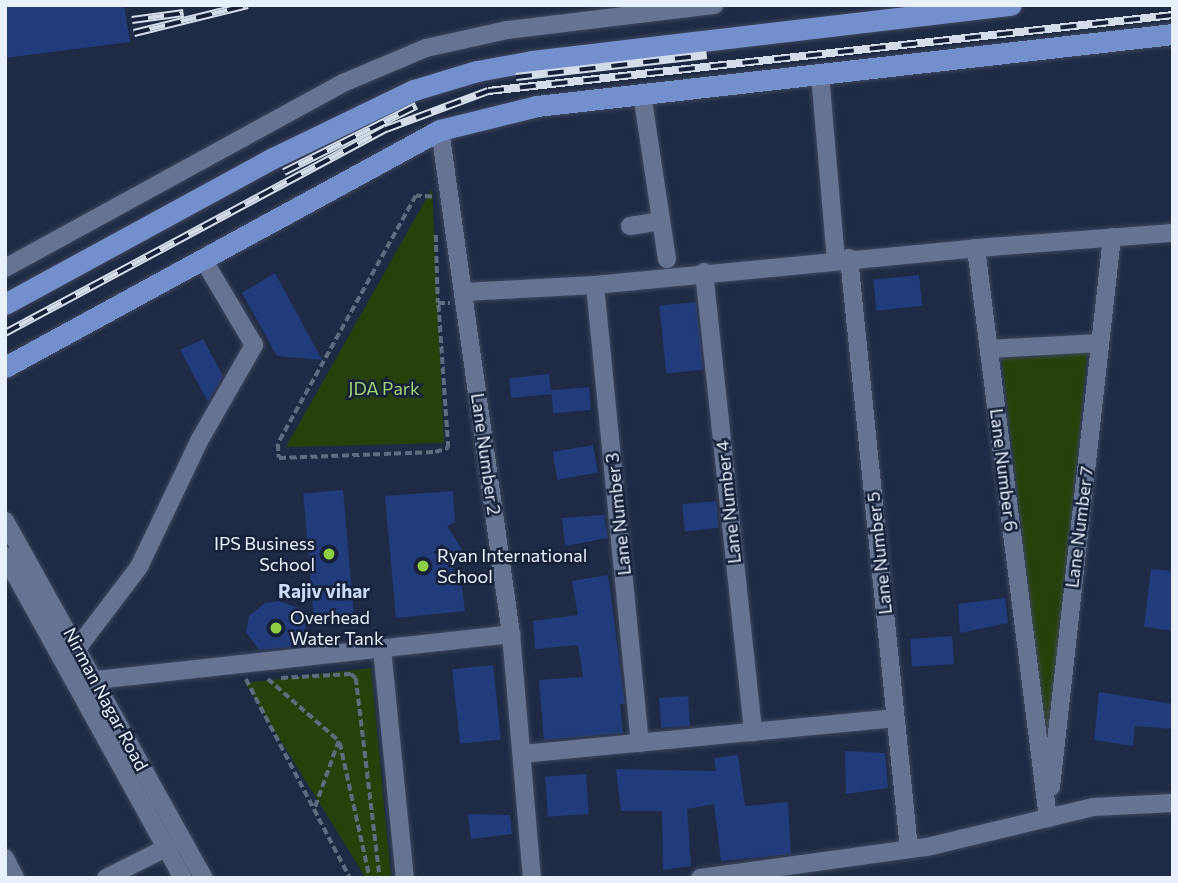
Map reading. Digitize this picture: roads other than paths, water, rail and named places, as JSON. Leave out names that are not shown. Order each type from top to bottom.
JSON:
[{"type":"main road","points":[[5,304],[271,159],[414,90],[477,71],[532,61],[1011,5]]},
{"type":"main road","points":[[5,367],[440,130],[537,106],[1173,34]]},
{"type":"street","points":[[5,268],[343,83],[415,52],[507,30],[715,5]]},
{"type":"street","name":"Lane Number 5","points":[[820,74],[909,849]]},
{"type":"street","points":[[642,94],[667,259]]},
{"type":"street","name":"Lane Number 2","points":[[440,130],[511,634],[532,878]]},
{"type":"street","points":[[630,226],[661,221]]},
{"type":"street","points":[[465,297],[843,258],[1173,233]]},
{"type":"street","name":"Lane Number 7","points":[[1048,818],[1112,237]]},
{"type":"street","name":"Lane Number 6","points":[[976,248],[1048,818]]},
{"type":"street","points":[[79,646],[139,567],[199,441],[254,345],[203,259]]},
{"type":"street","name":"Lane Number 4","points":[[704,272],[752,732]]},
{"type":"street","name":"Lane Number 3","points":[[595,285],[640,743]]},
{"type":"street","points":[[989,349],[1100,344]]},
{"type":"street","name":"Nirman Nagar Road","points":[[5,521],[79,646],[96,680],[175,845],[183,878]]},
{"type":"street","name":"Nirman Nagar Road","points":[[5,556],[175,845],[204,878]]},
{"type":"street","points":[[96,680],[511,634]]},
{"type":"street","points":[[382,649],[405,878]]},
{"type":"street","points":[[522,754],[895,719]]},
{"type":"street","points":[[700,878],[909,849],[1093,807],[1173,803]]},
{"type":"street","points":[[106,878],[175,845]]},
{"type":"street","points":[[5,858],[15,878]]},
{"type":"railway","points":[[134,33],[248,5]]},
{"type":"railway","points":[[132,20],[184,13]]},
{"type":"railway","points":[[5,333],[386,129],[488,91],[1173,15]]},
{"type":"railway","points":[[516,77],[707,55]]},
{"type":"railway","points":[[284,172],[416,106]]},
{"type":"place","name":"IPS Business School","points":[[329,554]]},
{"type":"place","name":"Ryan International School","points":[[423,566]]},
{"type":"place","name":"Overhead Water Tank","points":[[276,628]]},
{"type":"district","name":"Rajiv vihar","points":[[324,591]]},
{"type":"park label","name":"JDA Park","points":[[384,388]]}]
